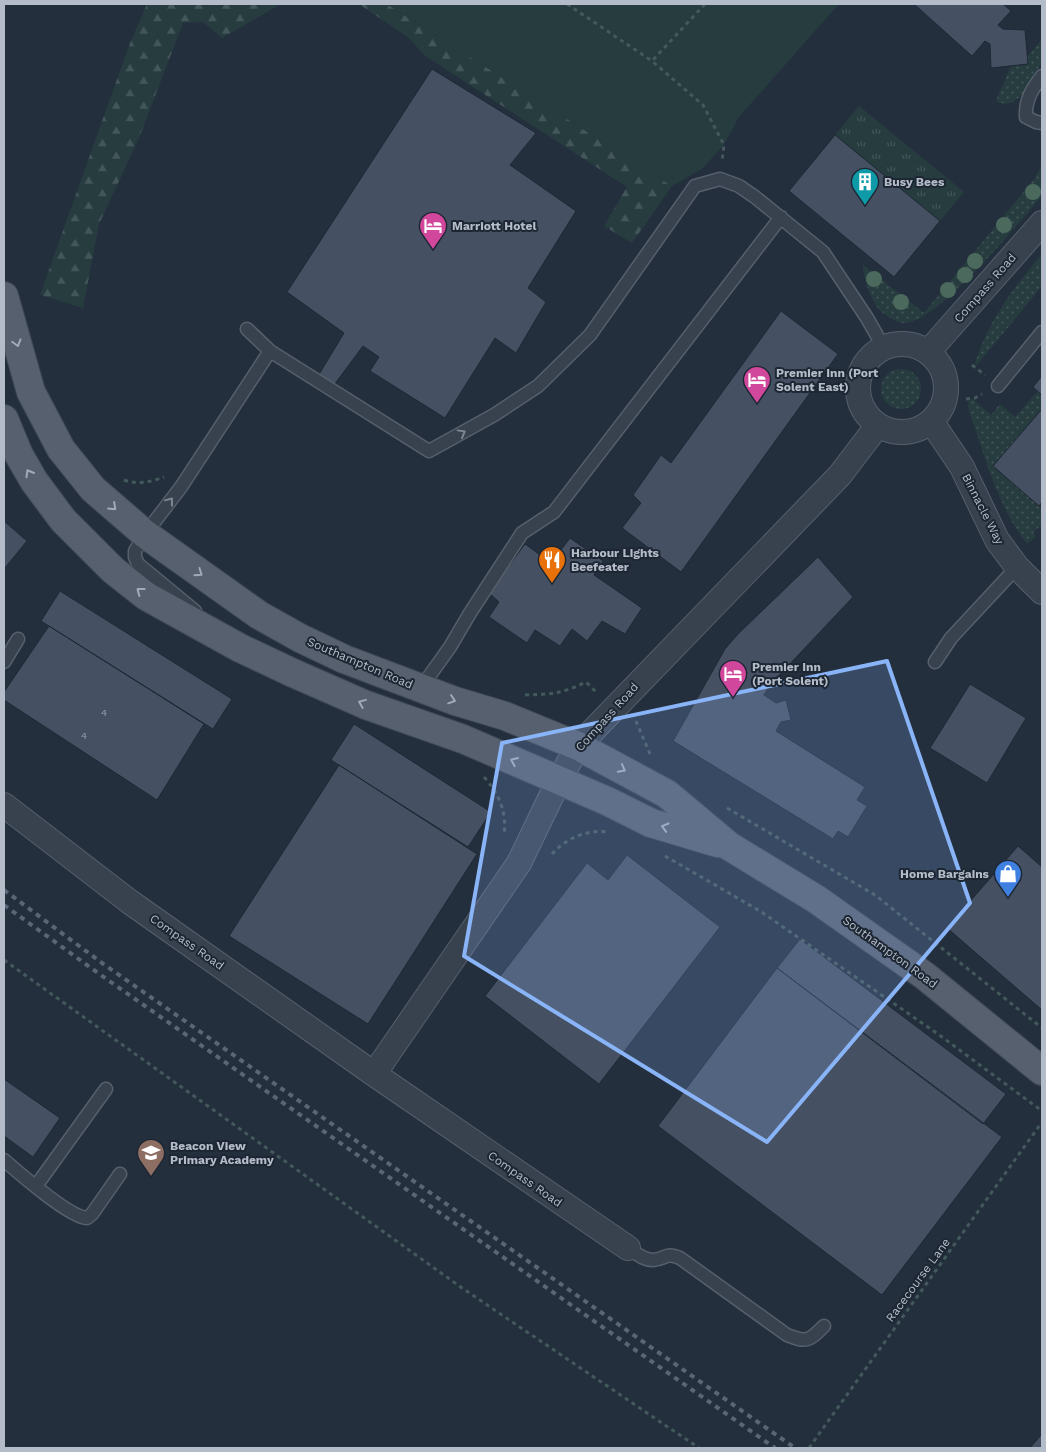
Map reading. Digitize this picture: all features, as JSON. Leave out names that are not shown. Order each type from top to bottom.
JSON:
[{"type":"main road","name":"Southampton Road","points":[[4,296],[31,392],[61,449],[92,488],[145,534],[259,615],[344,660],[420,689],[505,716],[578,746],[667,794],[729,846],[816,899],[932,982],[1042,1071]]},
{"type":"main road","name":"Southampton Road","points":[[4,419],[19,455],[34,481],[63,520],[113,570],[146,596],[188,621],[293,674],[366,705],[463,739],[607,801],[651,823],[729,846]]},
{"type":"street","name":"Compass Road","points":[[928,352],[1042,223]]},
{"type":"street","points":[[895,344],[907,344],[918,347],[928,352],[938,362],[944,373],[945,399],[940,412],[922,428],[911,432],[888,430],[868,417],[862,407],[858,395],[858,382],[861,370],[874,353],[884,348],[895,344]]},
{"type":"street","name":"Binnacle Way","points":[[931,421],[962,467],[997,540],[1017,567],[1042,592]]},
{"type":"street","name":"Compass Road","points":[[374,1074],[519,863],[559,780],[578,746],[840,475],[878,425]]},
{"type":"street","name":"Compass Road","points":[[4,805],[130,902],[374,1074],[628,1248]]},
{"type":"lane","points":[[1042,76],[1029,95],[1026,117],[1042,123]]},
{"type":"lane","points":[[247,329],[270,351],[429,451],[494,415],[538,386],[590,335],[694,186],[720,180],[739,186],[781,217],[823,252],[867,318],[884,348]]},
{"type":"lane","points":[[420,689],[450,647],[522,533],[554,512],[781,217]]},
{"type":"lane","points":[[998,386],[1042,332]]},
{"type":"lane","points":[[240,648],[138,564],[135,551],[145,534],[194,467],[270,351]]},
{"type":"lane","points":[[935,662],[951,638],[1017,567]]},
{"type":"lane","points":[[4,662],[18,640]]},
{"type":"lane","points":[[36,1186],[106,1089]]},
{"type":"lane","points":[[4,1160],[36,1186],[81,1218],[87,1218],[92,1214],[120,1174]]},
{"type":"lane","points":[[628,1248],[643,1258],[654,1260],[667,1254],[680,1258],[798,1340],[811,1339],[824,1326]]},
{"type":"path","points":[[567,4],[652,61],[703,106],[724,145],[720,180]]},
{"type":"path","points":[[652,61],[705,4]]},
{"type":"path","points":[[523,696],[550,695],[566,692],[586,682],[614,708],[636,719],[651,757]]},
{"type":"path","points":[[721,804],[875,894],[1042,1028]]},
{"type":"path","points":[[664,856],[760,911],[938,1034],[1042,1111]]},
{"type":"path","points":[[4,960],[462,1288],[699,1448]]},
{"type":"path","name":"Racecourse Lane","points":[[809,1448],[1042,1122]]},
{"type":"highlighted area","points":[[887,661],[970,903],[767,1142],[464,956],[502,743]]},
{"type":"green space","points":[[147,4],[281,4],[222,38],[203,22],[183,23],[139,138],[99,224],[83,308],[40,295],[130,43]]},
{"type":"green space","points":[[359,4],[387,4],[672,186],[632,243],[604,226],[627,187],[424,55],[409,38]]},
{"type":"green space","points":[[387,4],[839,4],[739,117],[724,145],[702,169],[672,186]]},
{"type":"green space","points":[[1042,39],[1042,62],[1022,95],[1013,102],[1005,104],[997,102],[1011,66],[1028,64],[1028,56]]},
{"type":"green space","points":[[859,106],[964,192],[940,221],[835,135]]},
{"type":"green space","points":[[1042,159],[1042,196],[997,248],[955,291],[918,319],[903,323],[890,318],[879,309],[869,291],[863,265],[924,313],[1035,178]]},
{"type":"green space","points":[[1042,254],[1042,286],[977,365],[975,364],[994,319],[1012,292]]},
{"type":"green space","points":[[905,369],[912,372],[918,378],[921,389],[920,397],[912,406],[905,409],[897,409],[890,406],[882,397],[881,385],[884,378],[893,370]]},
{"type":"green space","points":[[1038,391],[1042,395],[1042,409],[993,466],[1039,506],[1042,511],[1042,525],[1033,532],[1036,537],[1027,544],[1008,514],[986,463],[969,411],[968,400],[973,399],[991,415],[1000,404],[1015,417]]},
{"type":"building","points":[[914,4],[1003,4],[1011,11],[998,25],[1003,29],[1025,30],[1028,64],[991,68],[990,44],[985,41],[972,56]]},
{"type":"building","name":"Marriott Hotel","points":[[432,69],[536,133],[510,165],[576,211],[528,288],[546,302],[516,353],[495,338],[445,418],[370,371],[379,357],[363,346],[334,385],[318,376],[344,333],[287,292]]},
{"type":"building","name":"Busy Bees","points":[[835,135],[940,221],[894,277],[789,191]]},
{"type":"building","name":"Premier Inn (Port Solent East)","points":[[781,311],[838,354],[681,572],[622,528],[641,503],[633,495],[661,455],[671,463]]},
{"type":"building","points":[[1042,376],[1042,395],[1033,387]]},
{"type":"building","points":[[1042,409],[1042,502],[1039,506],[993,466]]},
{"type":"building","points":[[4,521],[27,541],[4,569]]},
{"type":"building","name":"Harbour Lights Beefeater","points":[[570,538],[603,561],[594,575],[642,608],[625,634],[602,621],[587,641],[572,629],[560,646],[535,630],[527,643],[489,617],[499,602],[489,593],[525,544],[551,563]]},
{"type":"building","name":"Premier Inn (Port Solent)","points":[[818,557],[853,597],[770,685],[764,695],[776,703],[786,700],[791,720],[781,722],[776,731],[865,787],[857,800],[867,806],[848,837],[838,831],[833,839],[673,741],[725,649],[738,634]]},
{"type":"building","points":[[60,591],[232,699],[213,729],[41,621]]},
{"type":"building","points":[[49,626],[204,724],[157,800],[4,700],[4,692]]},
{"type":"building","points":[[970,684],[1026,718],[987,783],[930,748]]},
{"type":"building","points":[[354,724],[491,812],[468,847],[331,760]]},
{"type":"building","points":[[339,765],[477,854],[368,1024],[229,936]]},
{"type":"building","name":"Home Bargains","points":[[1018,846],[1042,867],[1042,1010],[947,928]]},
{"type":"building","points":[[627,855],[720,927],[599,1084],[485,996],[587,863],[608,880]]},
{"type":"building","points":[[800,939],[1006,1094],[983,1124],[777,968]]},
{"type":"building","points":[[777,968],[1002,1137],[882,1295],[658,1126]]},
{"type":"building","points":[[4,1079],[60,1118],[33,1157],[4,1136]]},
{"type":"building","points":[[1042,1434],[1042,1448],[1030,1448]]},
{"type":"railway","points":[[4,890],[102,963],[795,1448]]},
{"type":"railway","points":[[4,905],[775,1448]]},
{"type":"place","name":"Busy Bees","points":[[865,206]]},
{"type":"place","name":"Marriott Hotel","points":[[433,250]]},
{"type":"place","name":"Premier Inn (Port Solent East)","points":[[757,404]]},
{"type":"place","name":"Harbour Lights Beefeater","points":[[552,584]]},
{"type":"place","name":"Premier Inn (Port Solent)","points":[[733,698]]},
{"type":"place","name":"Home Bargains","points":[[1008,898]]},
{"type":"place","name":"Beacon View Primary Academy","points":[[151,1177]]}]
